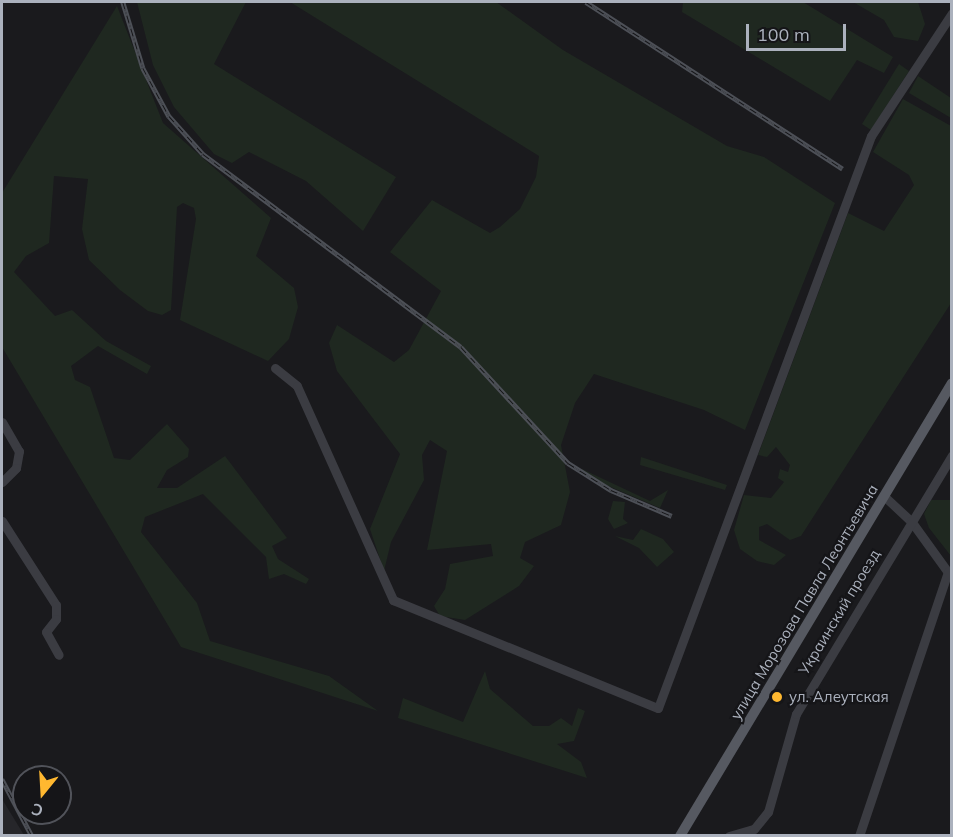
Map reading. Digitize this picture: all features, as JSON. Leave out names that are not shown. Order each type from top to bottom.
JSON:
[{"type":"main road","name":"улица Морозова Павла Леонтьевича","points":[[680,836],[885,497],[951,383]]},
{"type":"street","points":[[275,368],[297,386],[393,600],[658,708],[871,136],[951,13]]},
{"type":"street","points":[[2,422],[19,451],[16,468],[2,482]]},
{"type":"street","name":"Украинский проезд","points":[[729,836],[754,829],[768,812],[796,714],[951,455]]},
{"type":"street","points":[[859,836],[950,575],[911,520],[885,497]]},
{"type":"street","points":[[2,521],[56,606],[56,619],[46,632],[59,655]]},
{"type":"shaded area","points":[[137,2],[246,2],[214,64],[396,177],[363,231],[306,181],[249,152],[232,163],[214,154],[174,107],[153,65]]},
{"type":"shaded area","points":[[290,2],[496,2],[563,50],[727,146],[764,157],[835,203],[745,430],[704,410],[594,374],[575,403],[561,445],[570,492],[561,525],[525,542],[520,558],[534,566],[519,586],[465,620],[440,616],[434,606],[445,589],[450,564],[493,556],[491,544],[427,550],[447,451],[430,440],[422,455],[424,480],[391,542],[384,571],[370,529],[400,454],[337,371],[329,343],[337,325],[394,362],[409,350],[441,291],[390,252],[432,200],[490,233],[500,227],[520,209],[536,177],[539,156]]},
{"type":"shaded area","points":[[683,2],[803,2],[893,57],[884,73],[857,60],[830,101],[682,12]]},
{"type":"shaded area","points":[[853,2],[918,2],[925,24],[918,41],[894,37],[884,20]]},
{"type":"shaded area","points":[[117,6],[163,123],[271,218],[256,256],[294,288],[298,307],[289,339],[268,361],[180,320],[196,219],[194,208],[183,203],[177,207],[171,310],[162,315],[148,311],[120,290],[89,260],[82,229],[88,179],[54,176],[49,243],[26,256],[14,272],[55,316],[72,310],[106,341],[151,366],[147,374],[98,346],[71,366],[75,380],[90,387],[114,458],[130,460],[167,424],[189,449],[188,457],[167,470],[157,488],[177,488],[225,456],[287,538],[272,546],[278,559],[309,579],[306,584],[284,574],[269,579],[266,557],[203,494],[145,517],[141,532],[197,603],[210,641],[329,676],[378,711],[181,647],[2,347],[2,193]]},
{"type":"shaded area","points":[[899,64],[909,71],[871,130],[862,124]]},
{"type":"shaded area","points":[[918,76],[951,98],[951,118],[909,93]]},
{"type":"shaded area","points":[[903,99],[951,126],[951,303],[801,536],[790,540],[767,524],[759,527],[759,540],[786,555],[774,565],[757,561],[740,549],[734,530],[744,495],[771,498],[784,482],[778,478],[780,469],[788,472],[790,465],[776,447],[767,457],[758,455],[848,213],[884,231],[914,185],[909,175],[873,152]]},
{"type":"shaded area","points":[[641,457],[727,485],[725,490],[640,465]]},
{"type":"shaded area","points":[[582,469],[650,501],[668,490],[660,508],[580,474]]},
{"type":"shaded area","points":[[931,500],[951,500],[951,556],[929,528],[924,514]]},
{"type":"shaded area","points":[[613,501],[625,502],[623,519],[628,523],[614,529],[608,519]]},
{"type":"shaded area","points":[[641,529],[663,539],[674,552],[657,567],[639,548],[615,536],[633,540]]},
{"type":"shaded area","points":[[485,671],[490,689],[533,726],[549,726],[561,718],[572,726],[578,708],[585,711],[574,741],[557,744],[581,762],[587,778],[398,718],[403,698],[463,722]]},
{"type":"shaded area","points":[[2,799],[12,815],[12,825],[18,825],[24,835],[2,835]]},
{"type":"railway","points":[[123,2],[143,68],[169,116],[203,154],[461,347],[568,463],[611,490],[672,516]]},
{"type":"railway","points":[[586,2],[843,169]]},
{"type":"railway","points":[[2,779],[32,836]]},
{"type":"place","name":"ул. Алеутская","points":[[777,697]]}]
